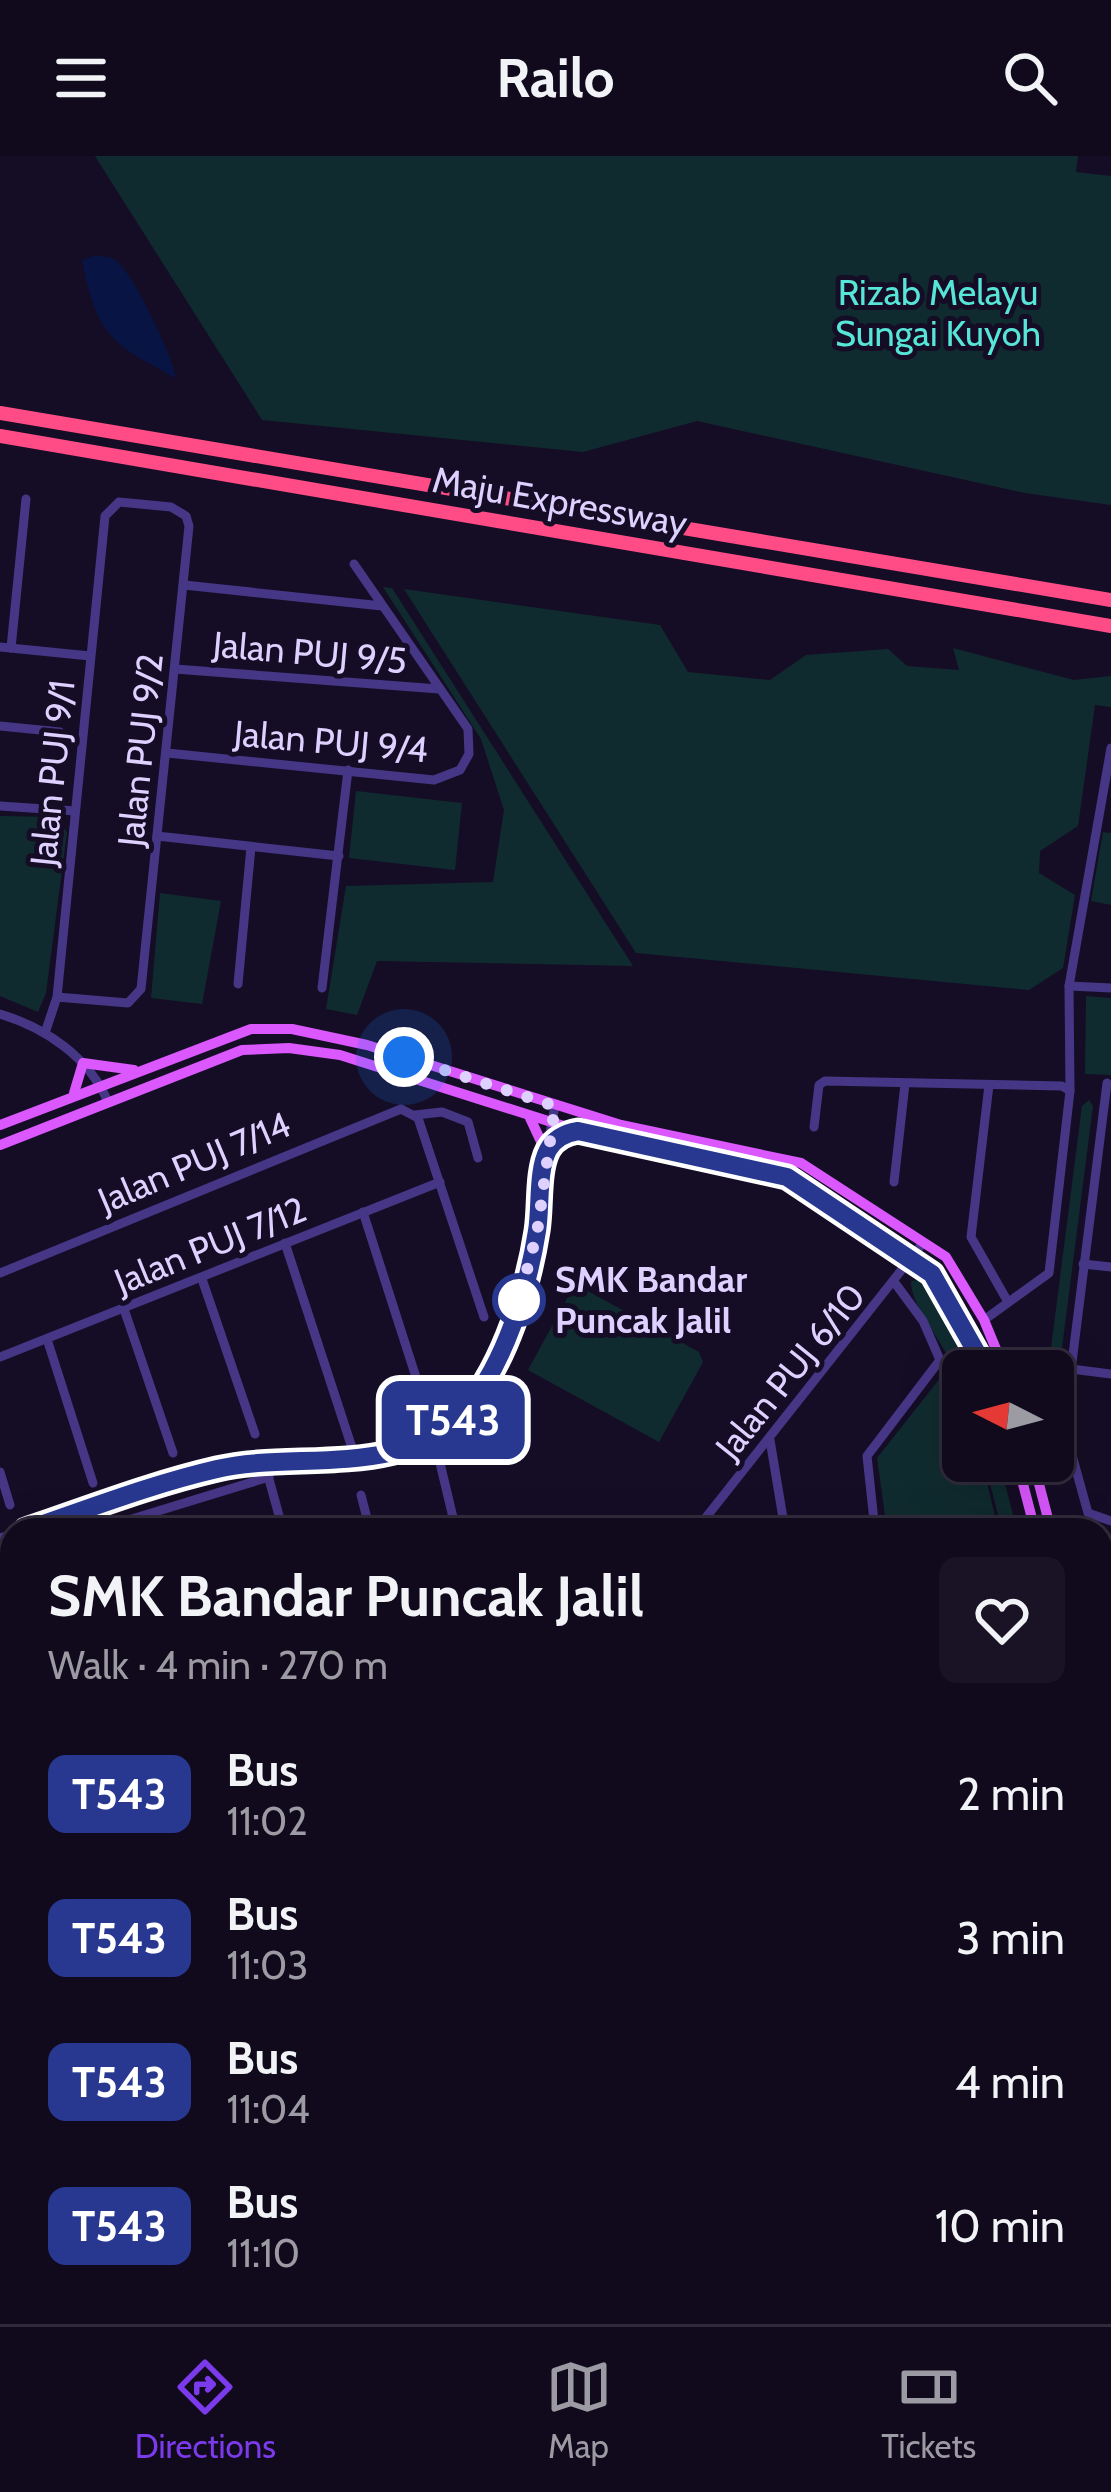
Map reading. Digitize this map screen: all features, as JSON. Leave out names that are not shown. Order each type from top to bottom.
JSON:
[{"type":"highway","name":"Maju Expressway","points":[[0,413],[1111,600]]},
{"type":"highway","name":"Maju Expressway","points":[[0,436],[1111,626]]},
{"type":"main road","points":[[0,1125],[251,1029],[292,1029],[367,1045],[555,1106],[801,1163],[946,1257],[996,1350]]},
{"type":"main road","points":[[0,1144],[242,1050],[289,1048],[406,1073],[578,1131],[787,1177],[932,1274],[975,1350]]},
{"type":"main road","points":[[73,1096],[83,1063],[140,1070]]},
{"type":"main road","points":[[526,1114],[541,1131],[546,1152]]},
{"type":"main road","points":[[546,1152],[563,1135],[578,1131]]},
{"type":"main road","points":[[1022,1482],[1032,1518]]},
{"type":"main road","points":[[1038,1482],[1048,1518]]},
{"type":"street","points":[[26,499],[5,647],[90,656]]},
{"type":"street","name":"Jalan PUJ 9/2","points":[[57,997],[121,1004],[139,996],[184,585],[189,526],[182,512],[119,502],[105,515]]},
{"type":"street","name":"Jalan PUJ 9/1","points":[[45,1034],[57,997],[105,515]]},
{"type":"street","name":"Jalan PUJ 9/4","points":[[167,753],[434,779],[460,770],[469,754],[468,729],[353,564]]},
{"type":"street","points":[[184,585],[382,606]]},
{"type":"street","name":"Jalan PUJ 9/5","points":[[175,669],[440,689]]},
{"type":"street","points":[[0,726],[60,732]]},
{"type":"street","points":[[984,1320],[1049,1273],[1070,1091],[1069,986],[1111,748]]},
{"type":"street","points":[[322,988],[348,770]]},
{"type":"street","points":[[0,806],[75,812]]},
{"type":"street","points":[[158,836],[339,856]]},
{"type":"street","points":[[238,984],[251,847]]},
{"type":"street","points":[[1069,986],[1111,988]]},
{"type":"street","points":[[0,1014],[45,1034],[83,1063],[101,1084],[108,1102]]},
{"type":"street","points":[[814,1127],[820,1083],[1062,1086],[1070,1091]]},
{"type":"street","points":[[894,1182],[905,1084]]},
{"type":"street","points":[[1073,1350],[1107,1084]]},
{"type":"street","points":[[989,1085],[971,1238],[1008,1303]]},
{"type":"street","points":[[63,1518],[213,1470],[264,1460],[356,1460],[412,1444],[467,1408],[517,1307],[537,1233],[555,1106]]},
{"type":"street","points":[[478,1158],[468,1122],[442,1112],[413,1113],[484,1317]]},
{"type":"street","name":"Jalan PUJ 7/14","points":[[0,1273],[382,1113],[413,1113]]},
{"type":"street","name":"Jalan PUJ 7/12","points":[[0,1357],[440,1182]]},
{"type":"street","points":[[1094,1193],[1111,1196]]},
{"type":"street","points":[[362,1212],[423,1399]]},
{"type":"street","points":[[285,1243],[356,1460]]},
{"type":"street","name":"Jalan PUJ 6/10","points":[[707,1518],[922,1244]]},
{"type":"street","points":[[1083,1264],[1111,1267]]},
{"type":"street","points":[[202,1280],[255,1434]]},
{"type":"street","points":[[874,1518],[867,1456],[940,1360],[930,1334],[895,1283]]},
{"type":"street","points":[[124,1309],[173,1453]]},
{"type":"street","points":[[47,1340],[93,1483]]},
{"type":"street","points":[[1074,1369],[1111,1374]]},
{"type":"street","points":[[770,1440],[783,1518]]},
{"type":"street","points":[[264,1460],[280,1518]]},
{"type":"street","points":[[440,1462],[453,1518]]},
{"type":"street","points":[[1074,1468],[1084,1505],[1094,1518]]},
{"type":"street","points":[[0,1472],[10,1505]]},
{"type":"street","points":[[137,1518],[269,1478]]},
{"type":"street","points":[[361,1495],[367,1518]]},
{"type":"green space","name":"Rizab Melayu Sungai Kuyoh","points":[[95,156],[1078,156],[1076,172],[1111,176],[1111,505],[1025,493],[697,421],[583,452],[262,420]]},
{"type":"green space","points":[[383,587],[392,588],[633,966],[377,961],[357,1015],[326,1009],[346,886],[493,882],[504,810],[481,739]]},
{"type":"green space","points":[[404,589],[660,625],[688,672],[770,680],[806,655],[888,649],[907,666],[959,670],[953,648],[1074,680],[1111,676],[1111,707],[1095,705],[1078,826],[1040,851],[1039,873],[1075,895],[1063,968],[1029,990],[636,953]]},
{"type":"green space","points":[[356,791],[462,803],[455,870],[349,858]]},
{"type":"green space","points":[[0,816],[53,817],[67,832],[46,993],[38,1012],[0,996]]},
{"type":"green space","points":[[1103,832],[1111,833],[1111,905],[1091,901]]},
{"type":"green space","points":[[160,893],[221,901],[202,1004],[151,998]]},
{"type":"green space","points":[[1086,996],[1111,998],[1111,1075],[1085,1074]]},
{"type":"green space","points":[[1089,1100],[1093,1106],[1062,1350],[1051,1350],[1082,1106]]},
{"type":"green space","points":[[920,1280],[961,1350],[944,1350],[911,1281]]},
{"type":"green space","points":[[575,1284],[699,1352],[703,1362],[659,1442],[528,1370]]},
{"type":"green space","points":[[942,1376],[942,1482],[987,1482],[995,1518],[885,1518],[877,1458]]},
{"type":"green space","points":[[989,1482],[1004,1482],[1014,1518],[999,1518]]},
{"type":"shaded area","points":[[96,255],[115,260],[131,280],[176,378],[121,345],[101,321],[82,260]]},
{"type":"bus line","name":"T543","points":[[63,1518],[213,1470],[264,1460],[356,1460],[412,1444],[442,1429],[467,1408],[487,1376],[517,1307],[537,1233],[546,1152],[563,1135],[578,1131],[674,1156],[787,1177],[932,1274],[976,1350]]},
{"type":"place","name":"SMK Bandar Puncak Jalil","points":[[519,1300]]},
{"type":"route","points":[[404,1057],[555,1106],[537,1233],[517,1307],[519,1300]]}]
